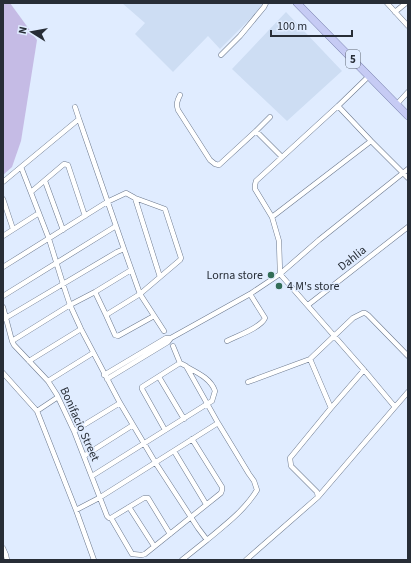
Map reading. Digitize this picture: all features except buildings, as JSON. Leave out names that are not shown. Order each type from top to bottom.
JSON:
[{"type":"main road","name":"5","points":[[297,3],[408,116]]},
{"type":"street","points":[[221,55],[240,36],[266,3]]},
{"type":"street","points":[[386,3],[408,26]]},
{"type":"street","points":[[395,12],[406,3]]},
{"type":"street","points":[[369,76],[256,181],[254,185],[272,217],[279,242],[280,274],[364,370],[395,408]]},
{"type":"street","points":[[397,104],[408,92]]},
{"type":"street","points":[[180,95],[177,101],[178,110],[210,160],[214,164],[218,165],[270,117]]},
{"type":"street","points":[[338,106],[408,178]]},
{"type":"street","points":[[75,108],[140,294],[164,331]]},
{"type":"street","points":[[3,182],[79,119]]},
{"type":"street","points":[[256,131],[282,157]]},
{"type":"street","points":[[272,217],[371,141]]},
{"type":"street","points":[[31,192],[64,164],[68,164],[85,216]]},
{"type":"street","points":[[22,167],[49,239],[62,284],[81,329],[120,403],[155,462],[207,540]]},
{"type":"street","points":[[106,377],[164,342],[166,338],[172,338],[250,294],[280,274],[319,240],[408,169]]},
{"type":"street","points":[[45,181],[63,230]]},
{"type":"street","points":[[3,267],[107,202],[125,194],[165,209],[181,256],[180,260],[140,294],[106,315]]},
{"type":"street","points":[[135,198],[160,277]]},
{"type":"street","points":[[3,199],[13,229]]},
{"type":"street","points":[[3,236],[39,213]]},
{"type":"street","points":[[3,296],[116,226]]},
{"type":"street","name":"Dahlia","points":[[308,305],[408,227]]},
{"type":"street","points":[[4,319],[124,249]]},
{"type":"street","points":[[12,341],[131,270]]},
{"type":"street","points":[[95,292],[115,335],[118,336],[154,316]]},
{"type":"street","points":[[226,341],[256,327],[263,322],[265,318],[250,294]]},
{"type":"street","name":"Bonifacio Street","points":[[3,307],[4,319],[14,345],[48,381],[58,397],[74,431],[106,516],[108,518],[112,518],[132,554],[145,554],[154,546]]},
{"type":"street","points":[[248,382],[310,359],[353,318],[365,313],[408,356]]},
{"type":"street","points":[[29,361],[81,329]]},
{"type":"street","points":[[173,346],[180,364]]},
{"type":"street","points":[[48,381],[93,353]]},
{"type":"street","points":[[310,359],[331,408]]},
{"type":"street","points":[[92,476],[184,420],[212,400],[215,391],[206,379],[186,366],[180,364]]},
{"type":"street","points":[[166,430],[142,387],[180,364]]},
{"type":"street","points":[[182,560],[238,514],[257,490],[254,481],[218,423],[186,366]]},
{"type":"street","points":[[318,497],[317,492],[291,466],[290,458],[364,370]]},
{"type":"street","points":[[3,373],[37,411],[94,560]]},
{"type":"street","points":[[159,377],[184,420]]},
{"type":"street","points":[[246,560],[318,497],[408,392]]},
{"type":"street","points":[[37,411],[58,397]]},
{"type":"street","points":[[74,431],[120,403]]},
{"type":"street","points":[[76,510],[99,498],[218,423]]},
{"type":"street","points":[[84,456],[133,425]]},
{"type":"street","points":[[130,507],[154,546],[221,493],[222,487],[192,439]]},
{"type":"street","points":[[174,451],[206,504]]},
{"type":"street","points":[[112,518],[144,498],[148,498],[170,534]]},
{"type":"street","points":[[3,548],[7,560]]},
{"type":"shaded area","points":[[3,3],[10,3],[37,40],[21,141],[12,167],[3,175]]},
{"type":"shaded area","points":[[122,3],[263,3],[264,5],[220,49],[208,36],[173,72],[135,34],[145,23]]},
{"type":"shaded area","points":[[286,12],[342,71],[287,121],[232,69]]},
{"type":"place","name":"Lorna store","points":[[271,275]]},
{"type":"place","name":"4 M's store","points":[[279,286]]}]
